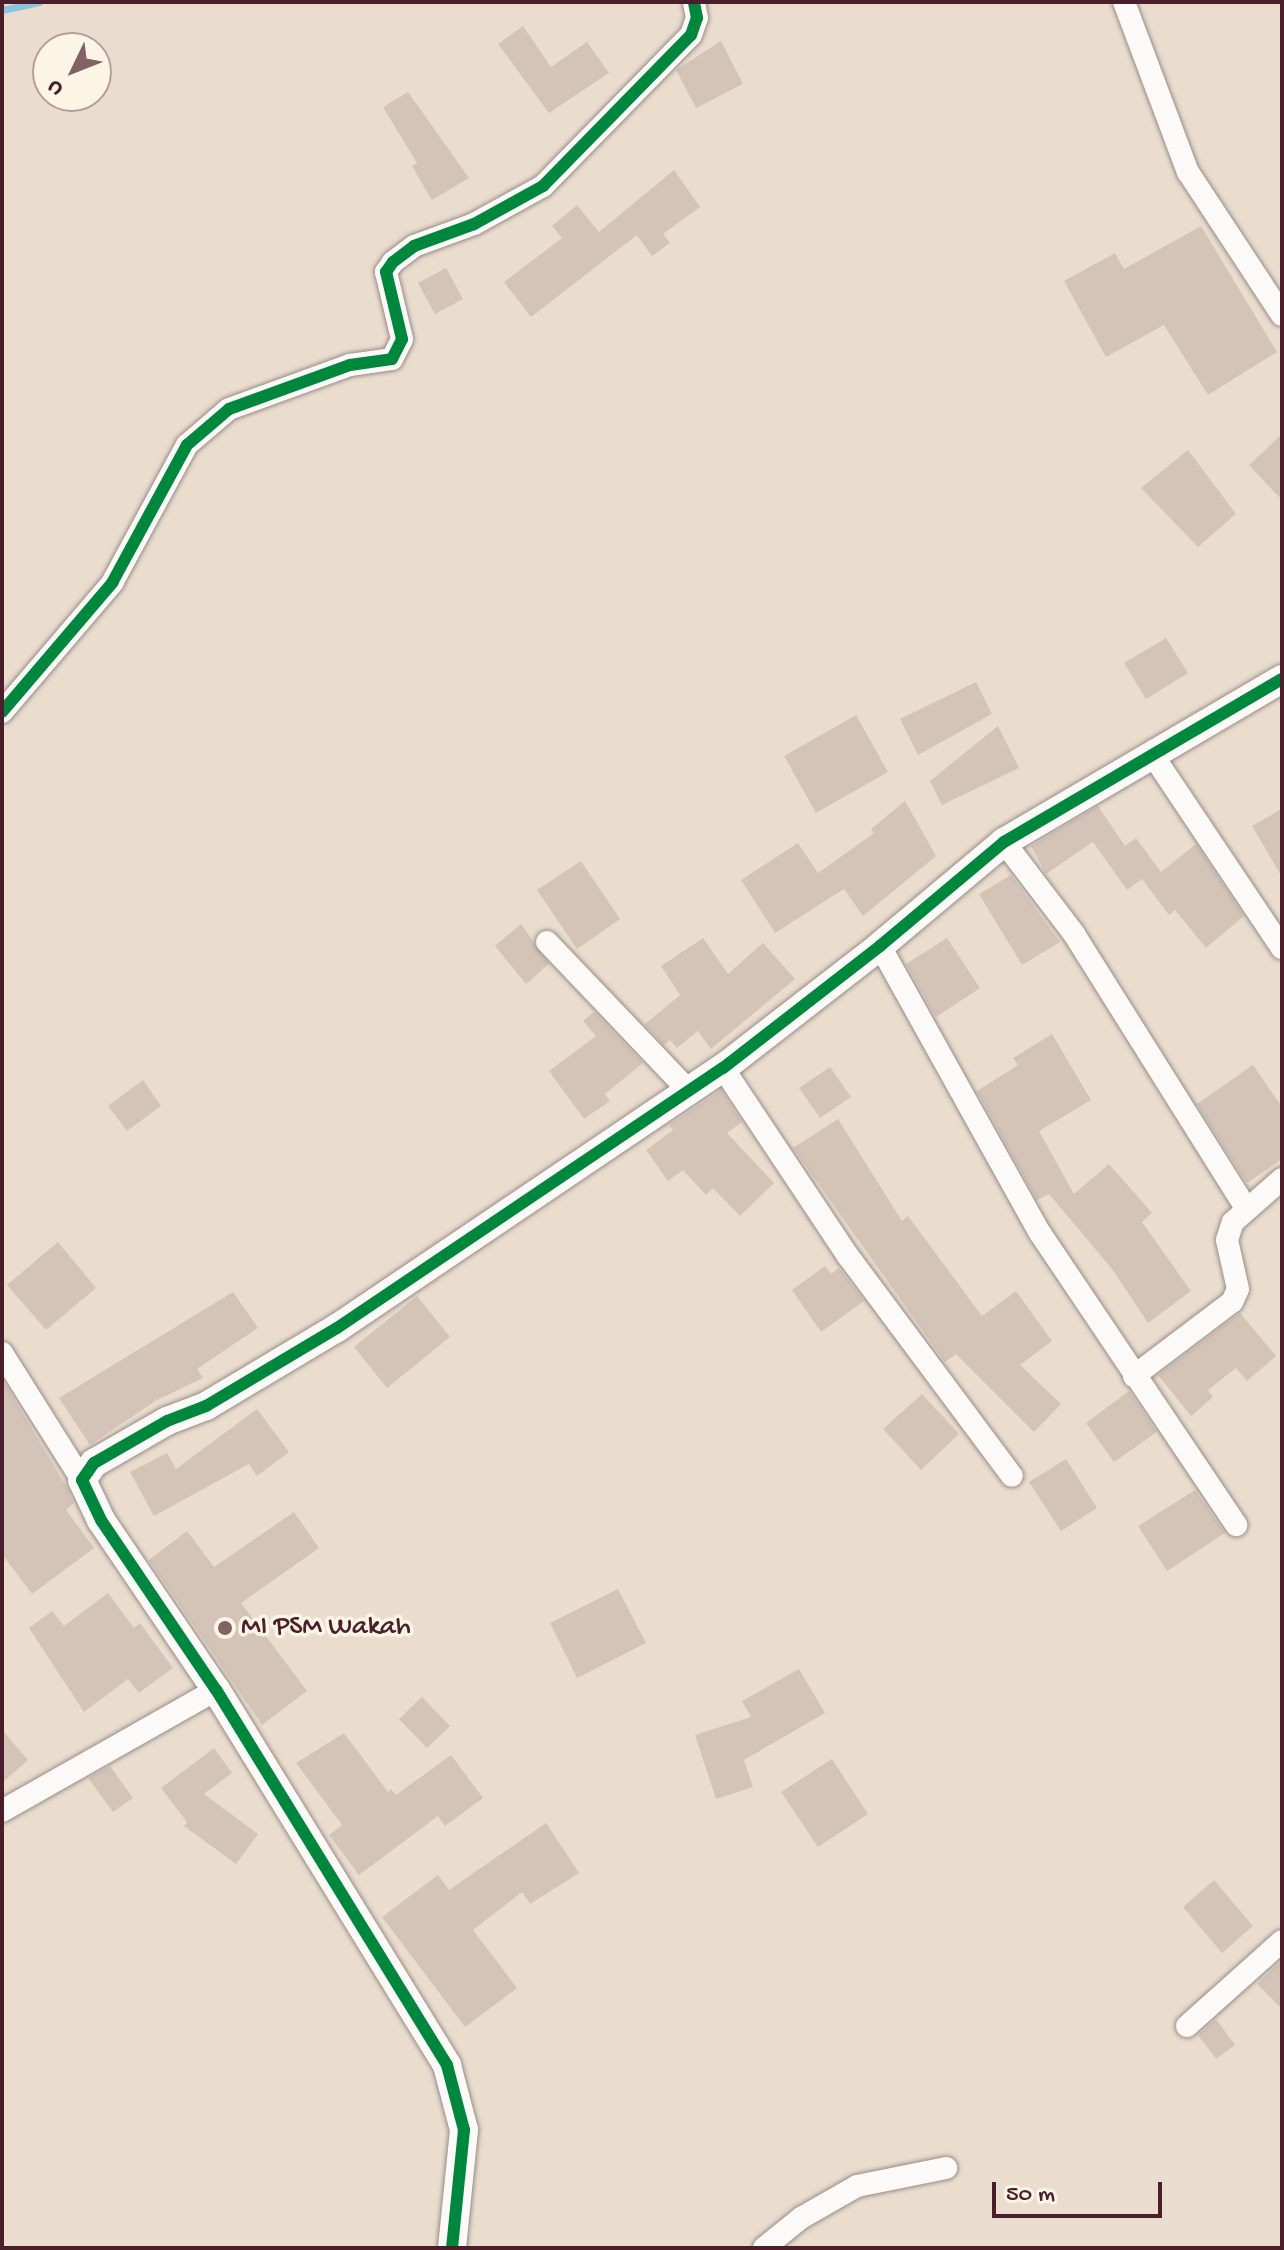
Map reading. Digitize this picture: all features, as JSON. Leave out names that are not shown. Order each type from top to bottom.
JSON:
[{"type":"street","points":[[2,712],[112,583],[187,445],[229,409],[350,365],[392,359],[402,339],[386,272],[393,262],[414,246],[474,224],[543,186],[691,35],[697,18],[694,2]]},
{"type":"street","points":[[1124,2],[1188,172],[1282,315]]},
{"type":"street","points":[[82,1480],[94,1463],[167,1421],[206,1406],[337,1328],[723,1068],[880,946],[1004,842],[1154,757],[1282,679]]},
{"type":"street","points":[[1154,757],[1282,948]]},
{"type":"street","points":[[1004,842],[1074,934],[1246,1208]]},
{"type":"street","points":[[547,942],[688,1090]]},
{"type":"street","points":[[880,946],[1040,1233],[1236,1525]]},
{"type":"street","points":[[723,1068],[848,1256],[1012,1476]]},
{"type":"street","points":[[1134,1376],[1232,1302],[1238,1289],[1227,1240],[1246,1208],[1282,1179]]},
{"type":"street","points":[[2,1353],[82,1480],[101,1520],[216,1690],[447,2065],[464,2130],[452,2248]]},
{"type":"street","points":[[2,1811],[216,1690]]},
{"type":"street","points":[[1187,2026],[1282,1941]]},
{"type":"street","points":[[764,2248],[801,2218],[857,2186],[946,2168]]},
{"type":"building","points":[[523,26],[551,67],[587,42],[609,73],[549,113],[498,44]]},
{"type":"building","points":[[721,41],[743,84],[696,108],[676,70]]},
{"type":"building","points":[[408,92],[469,178],[432,200],[412,166],[417,163],[383,107]]},
{"type":"building","points":[[674,170],[700,207],[663,234],[670,243],[652,256],[637,235],[531,317],[504,282],[562,238],[552,226],[577,205],[599,232]]},
{"type":"building","points":[[1201,226],[1277,352],[1208,395],[1164,325],[1106,357],[1064,281],[1115,253],[1124,269]]},
{"type":"building","points":[[446,268],[463,299],[435,314],[418,283]]},
{"type":"building","points":[[1282,434],[1282,500],[1249,465]]},
{"type":"building","points":[[1188,450],[1236,514],[1198,547],[1141,488]]},
{"type":"building","points":[[1166,638],[1188,673],[1146,699],[1124,663]]},
{"type":"building","points":[[976,682],[992,714],[918,755],[900,719]]},
{"type":"building","points":[[856,715],[888,772],[816,813],[784,756]]},
{"type":"building","points":[[998,726],[1019,768],[942,805],[930,781]]},
{"type":"building","points":[[905,801],[936,856],[863,916],[844,889],[775,933],[741,880],[798,843],[818,873],[874,833],[871,829]]},
{"type":"building","points":[[1098,806],[1125,846],[1136,838],[1161,872],[1196,844],[1244,916],[1206,948],[1175,910],[1169,915],[1142,879],[1127,890],[1093,842],[1046,874],[1031,846]]},
{"type":"building","points":[[1282,809],[1282,877],[1252,826]]},
{"type":"building","points":[[581,861],[620,919],[577,949],[537,890]]},
{"type":"building","points":[[1011,875],[1060,942],[1022,965],[979,894]]},
{"type":"building","points":[[521,924],[549,964],[526,984],[495,946]]},
{"type":"building","points":[[703,938],[728,974],[763,943],[795,979],[711,1049],[698,1031],[677,1048],[670,1040],[664,1045],[645,1024],[680,995],[661,966]]},
{"type":"building","points":[[947,938],[980,988],[936,1017],[906,964]]},
{"type":"building","points":[[594,1012],[643,1063],[605,1094],[610,1101],[584,1119],[549,1071],[596,1036],[583,1021]]},
{"type":"building","points":[[1052,1034],[1091,1100],[1039,1131],[1074,1194],[1109,1164],[1152,1213],[1142,1222],[1191,1291],[1148,1323],[1112,1269],[1049,1194],[1037,1200],[977,1091],[1018,1065],[1013,1058]]},
{"type":"building","points":[[1253,1065],[1282,1107],[1282,1159],[1247,1183],[1197,1104]]},
{"type":"building","points":[[830,1067],[851,1097],[820,1118],[799,1088]]},
{"type":"building","points":[[143,1080],[161,1106],[127,1131],[108,1106]]},
{"type":"building","points":[[721,1090],[742,1122],[727,1133],[774,1183],[740,1216],[713,1188],[706,1195],[683,1170],[668,1181],[646,1150],[673,1130],[669,1125]]},
{"type":"building","points":[[838,1119],[902,1221],[908,1216],[982,1316],[1016,1291],[1052,1341],[1020,1365],[1061,1404],[1034,1432],[956,1354],[945,1362],[793,1148]]},
{"type":"building","points":[[58,1242],[96,1288],[46,1330],[7,1285]]},
{"type":"building","points":[[825,1266],[831,1274],[839,1268],[864,1301],[821,1332],[792,1290]]},
{"type":"building","points":[[233,1292],[258,1328],[197,1369],[203,1378],[157,1400],[90,1445],[59,1398]]},
{"type":"building","points":[[417,1296],[450,1337],[387,1388],[354,1347]]},
{"type":"building","points":[[1240,1313],[1276,1356],[1247,1381],[1236,1368],[1208,1390],[1213,1397],[1191,1416],[1158,1375]]},
{"type":"building","points":[[2,1379],[66,1486],[74,1503],[66,1510],[94,1548],[32,1594],[2,1554]]},
{"type":"building","points":[[1129,1391],[1157,1432],[1114,1462],[1086,1423]]},
{"type":"building","points":[[922,1394],[959,1434],[921,1470],[883,1429]]},
{"type":"building","points":[[257,1409],[289,1452],[257,1476],[249,1464],[154,1516],[130,1472],[167,1453],[176,1469]]},
{"type":"building","points":[[1066,1459],[1097,1508],[1061,1531],[1029,1482]]},
{"type":"building","points":[[1195,1490],[1225,1533],[1167,1571],[1138,1526]]},
{"type":"building","name":"MI PSM Wakah","points":[[294,1512],[319,1548],[241,1603],[307,1691],[262,1725],[149,1560],[187,1531],[214,1567]]},
{"type":"building","points":[[618,1589],[646,1643],[577,1678],[550,1623]]},
{"type":"building","points":[[108,1593],[134,1628],[140,1623],[173,1668],[139,1693],[128,1679],[84,1712],[29,1628],[52,1611],[64,1626]]},
{"type":"building","points":[[799,1669],[825,1713],[744,1760],[753,1787],[716,1799],[695,1735],[751,1717],[742,1701]]},
{"type":"building","points":[[422,1697],[450,1726],[427,1748],[399,1719]]},
{"type":"building","points":[[2,1730],[28,1760],[2,1783]]},
{"type":"building","points":[[344,1733],[388,1792],[391,1789],[396,1795],[451,1755],[483,1798],[445,1826],[438,1816],[359,1875],[329,1835],[342,1825],[296,1763]]},
{"type":"building","points":[[214,1748],[232,1773],[204,1794],[258,1834],[236,1864],[184,1826],[187,1822],[161,1788]]},
{"type":"building","points":[[832,1759],[868,1814],[818,1847],[781,1792]]},
{"type":"building","points":[[110,1766],[133,1798],[113,1812],[88,1778]]},
{"type":"building","points":[[546,1823],[579,1873],[530,1904],[522,1892],[473,1930],[517,1988],[465,2027],[382,1917],[438,1875],[449,1890]]},
{"type":"building","points":[[1214,1880],[1253,1926],[1222,1953],[1183,1907]]},
{"type":"building","points":[[1282,1960],[1282,2009],[1257,1984]]},
{"type":"building","points":[[1216,2019],[1235,2045],[1216,2059],[1198,2035]]},
{"type":"waterway","points":[[2,10],[39,2]]},
{"type":"cycle path","points":[[2,712],[112,583],[187,445],[229,409],[350,365],[392,359],[402,339],[386,272],[393,262],[414,246],[474,224],[543,186],[691,35],[697,18],[694,2]]},
{"type":"cycle path","points":[[452,2248],[464,2130],[447,2065],[216,1690],[101,1520],[82,1480],[94,1463],[167,1421],[206,1406],[337,1328],[723,1068],[880,946],[1004,842],[1282,679]]},
{"type":"place","name":"MI PSM Wakah","points":[[225,1628]]}]
